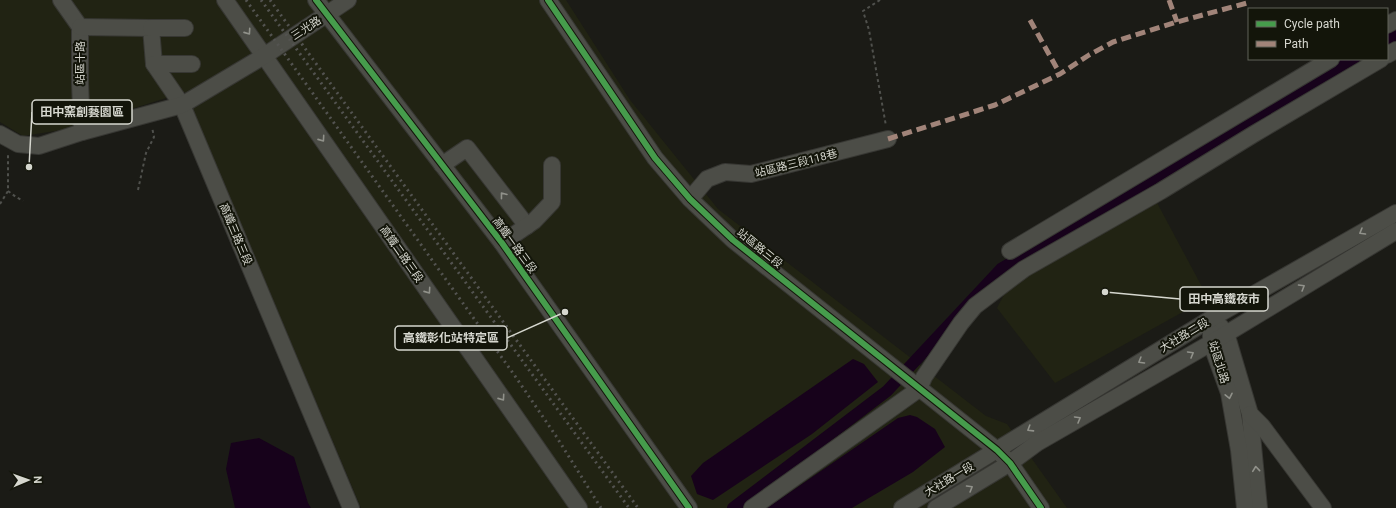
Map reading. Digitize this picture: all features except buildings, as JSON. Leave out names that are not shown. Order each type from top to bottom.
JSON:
[{"type":"street","name":"站區十路","points":[[61,0],[80,27],[82,132]]},
{"type":"street","name":"高鐵二路三段","points":[[225,0],[578,508]]},
{"type":"street","name":"高鐵一路三段","points":[[316,0],[502,243],[689,508]]},
{"type":"street","name":"三光路","points":[[4,137],[18,144],[39,146],[82,132],[182,105],[264,56],[348,0]]},
{"type":"street","name":"站區路三段","points":[[548,0],[655,158],[690,199],[733,240],[997,450],[1010,463],[1041,508]]},
{"type":"street","points":[[80,27],[185,28]]},
{"type":"street","name":"高鐵三路三段","points":[[151,28],[154,64],[182,105],[351,508]]},
{"type":"street","points":[[1010,251],[1329,60]]},
{"type":"street","points":[[752,508],[919,389],[924,377],[961,323],[975,306],[1024,269],[1161,191],[1379,60]]},
{"type":"street","points":[[154,64],[192,64]]},
{"type":"street","name":"站區路三段118巷","points":[[690,199],[707,179],[725,172],[751,174],[888,140]]},
{"type":"street","points":[[442,165],[467,148],[527,226]]},
{"type":"street","points":[[502,243],[534,221],[552,202],[552,165]]},
{"type":"street","name":"大社路二段","points":[[997,450],[1212,318],[1396,213]]},
{"type":"street","name":"大社路二段","points":[[1010,463],[1037,443],[1211,343],[1396,231]]},
{"type":"street","name":"站區北路","points":[[1212,318],[1226,333],[1250,414],[1259,508]]},
{"type":"street","name":"站區北路","points":[[1212,318],[1211,343],[1229,393],[1239,450],[1245,508]]},
{"type":"street","points":[[1250,414],[1262,426],[1322,508]]},
{"type":"street","name":"大社路一段","points":[[902,508],[997,450]]},
{"type":"street","name":"大社路一段","points":[[936,508],[1010,463]]},
{"type":"path","points":[[880,0],[863,11],[869,30],[888,140]]},
{"type":"path","points":[[138,190],[146,153],[154,137],[150,114]]},
{"type":"path","points":[[0,204],[8,191],[4,137]]},
{"type":"path","points":[[8,191],[23,201]]},
{"type":"shaded area","points":[[0,0],[566,0],[630,100],[718,209],[986,416],[1007,424],[1067,508],[361,508],[185,92],[68,129],[23,136],[0,122]]},
{"type":"shaded area","points":[[1155,199],[1208,298],[1055,383],[997,308],[1009,285]]},
{"type":"shaded area","points":[[853,359],[864,364],[878,382],[812,434],[713,500],[697,494],[691,476],[703,463]]},
{"type":"shaded area","points":[[910,415],[917,417],[935,429],[945,447],[913,472],[852,508],[767,508],[898,418]]},
{"type":"shaded area","points":[[259,438],[294,457],[308,503],[311,508],[235,508],[226,469],[231,443]]},
{"type":"waterway","points":[[1388,38],[1396,34]]},
{"type":"waterway","points":[[733,508],[887,391],[1001,269],[1352,60]]},
{"type":"railway","points":[[246,0],[515,376],[556,436],[601,508]]},
{"type":"railway","points":[[261,0],[629,508]]},
{"type":"railway","points":[[270,0],[638,508]]},
{"type":"marked path","points":[[1169,0],[1177,22]]},
{"type":"marked path","points":[[888,139],[995,105],[1060,74],[1089,55],[1113,42],[1177,22],[1247,3],[1245,0]]},
{"type":"marked path","points":[[1030,20],[1060,74]]},
{"type":"cycle path","points":[[316,0],[502,243],[689,508]]},
{"type":"cycle path","points":[[548,0],[655,158],[690,199],[733,240],[997,450],[1010,463],[1041,508]]},
{"type":"place","name":"田中窯創藝園區","points":[[29,167]]},
{"type":"place","name":"田中高鐵夜市","points":[[1105,292]]},
{"type":"place","name":"高鐵彰化站特定區","points":[[565,312]]}]
